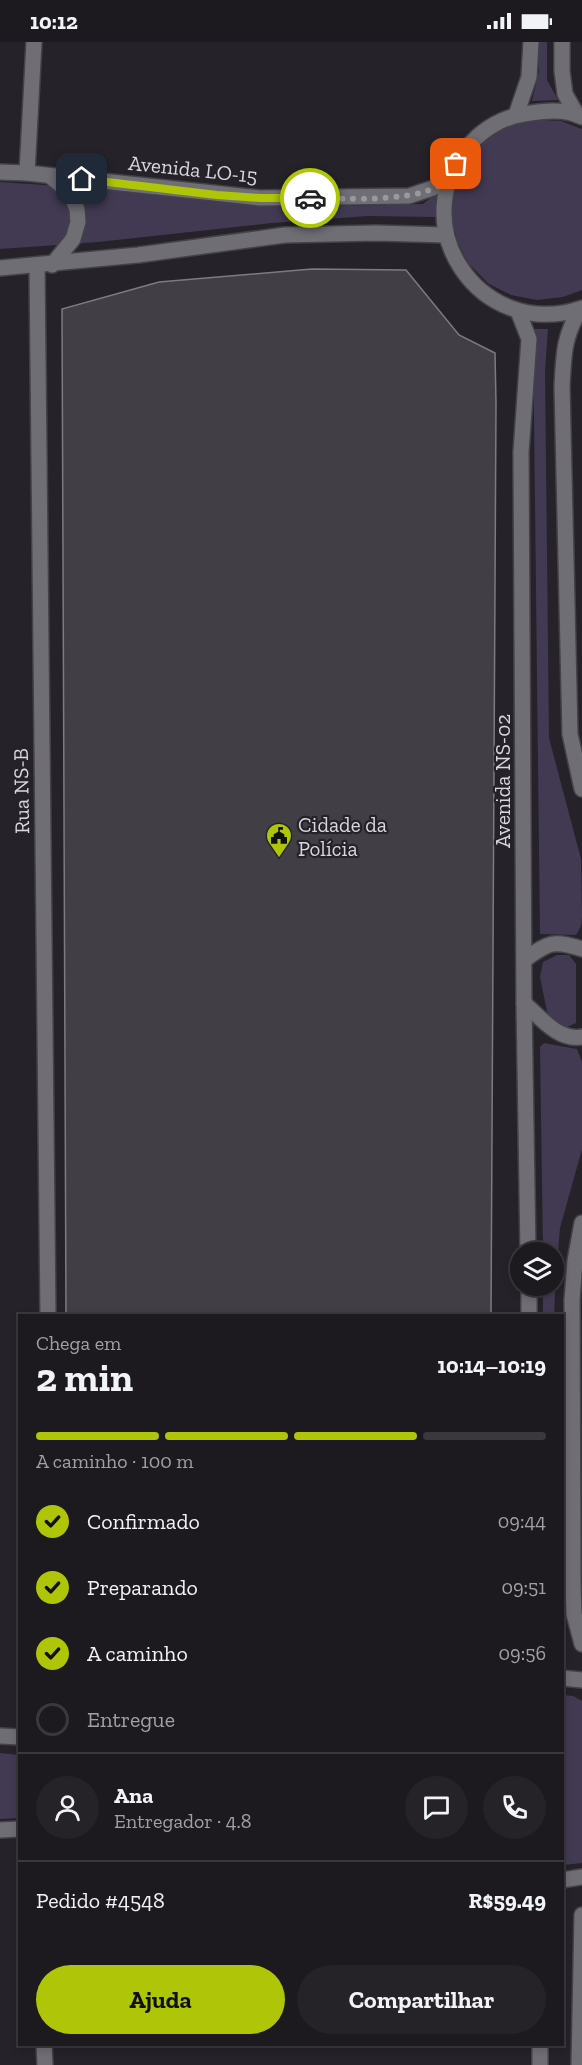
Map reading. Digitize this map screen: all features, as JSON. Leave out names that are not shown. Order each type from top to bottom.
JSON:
[{"type":"street","points":[[27,173],[34,42]]},
{"type":"street","points":[[516,115],[529,77],[531,42]]},
{"type":"street","points":[[562,42],[565,94],[580,116]]},
{"type":"street","points":[[580,116],[547,110],[516,115],[488,129],[476,139],[456,164],[445,199],[446,236],[458,265],[474,285],[494,300],[518,311],[560,314],[581,309]]},
{"type":"street","name":"Avenida LO-15","points":[[0,172],[49,175],[260,198],[409,196],[434,188],[450,178]]},
{"type":"street","points":[[44,265],[73,239],[78,222],[78,209],[70,193],[49,175]]},
{"type":"street","points":[[0,268],[138,255],[285,235],[376,232],[446,236]]},
{"type":"street","name":"Rua NS-B","points":[[44,265],[48,1314]]},
{"type":"street","points":[[581,309],[570,327],[564,345],[562,386],[570,734],[582,789]]},
{"type":"street","name":"Avenida NS-02","points":[[518,311],[529,339],[521,452],[528,1242]]},
{"type":"street","points":[[524,960],[544,945],[556,943],[582,949]]},
{"type":"street","points":[[524,1003],[554,1030],[567,1037],[582,1037]]},
{"type":"street","points":[[582,1223],[575,1261],[572,1300],[573,1585],[574,1614],[582,1644]]},
{"type":"street","points":[[529,1296],[529,1314]]},
{"type":"street","points":[[564,1678],[582,1680]]},
{"type":"street","points":[[0,1736],[18,1737]]},
{"type":"street","points":[[0,1830],[18,1829]]},
{"type":"street","points":[[564,1880],[582,1877]]},
{"type":"street","points":[[579,2065],[582,1915]]},
{"type":"street","points":[[44,2046],[45,2065]]},
{"type":"street","points":[[540,2046],[540,2065]]},
{"type":"shaded area","points":[[537,42],[547,42],[547,80],[558,100],[532,101],[539,72]]},
{"type":"shaded area","points":[[524,119],[561,121],[582,129],[582,290],[563,297],[537,300],[511,295],[489,284],[468,263],[458,243],[450,213],[457,174],[477,147],[497,129]]},
{"type":"shaded area","points":[[0,182],[117,190],[246,203],[352,206],[423,204],[437,193],[435,217],[368,216],[272,223],[98,242],[0,249]]},
{"type":"shaded area","points":[[533,329],[548,329],[545,371],[549,738],[581,859],[582,917],[581,926],[576,935],[540,934]]},
{"type":"shaded area","points":[[557,955],[569,955],[576,964],[576,1023],[557,1028],[549,1021],[540,977],[543,962]]},
{"type":"shaded area","points":[[544,1043],[577,1049],[582,1062],[582,1149],[560,1228],[559,1242],[543,1242],[540,1047]]},
{"type":"shaded area","points":[[543,1296],[555,1296],[554,1314],[543,1314]]},
{"type":"shaded area","points":[[564,1695],[573,1696],[582,1701],[582,1863],[564,1865]]},
{"type":"shaded area","points":[[0,1753],[18,1755],[18,1818],[0,1819]]},
{"type":"building","name":"Cidade da Polícia","points":[[312,269],[406,270],[459,335],[495,353],[491,1314],[66,1314],[62,309],[159,282]]},
{"type":"way so far","points":[[310,198],[397,197],[421,194],[450,178],[456,164]]},
{"type":"place","name":"Cidade da Polícia","points":[[279,859]]},
{"type":"route","points":[[82,179],[217,195],[310,198]]}]
